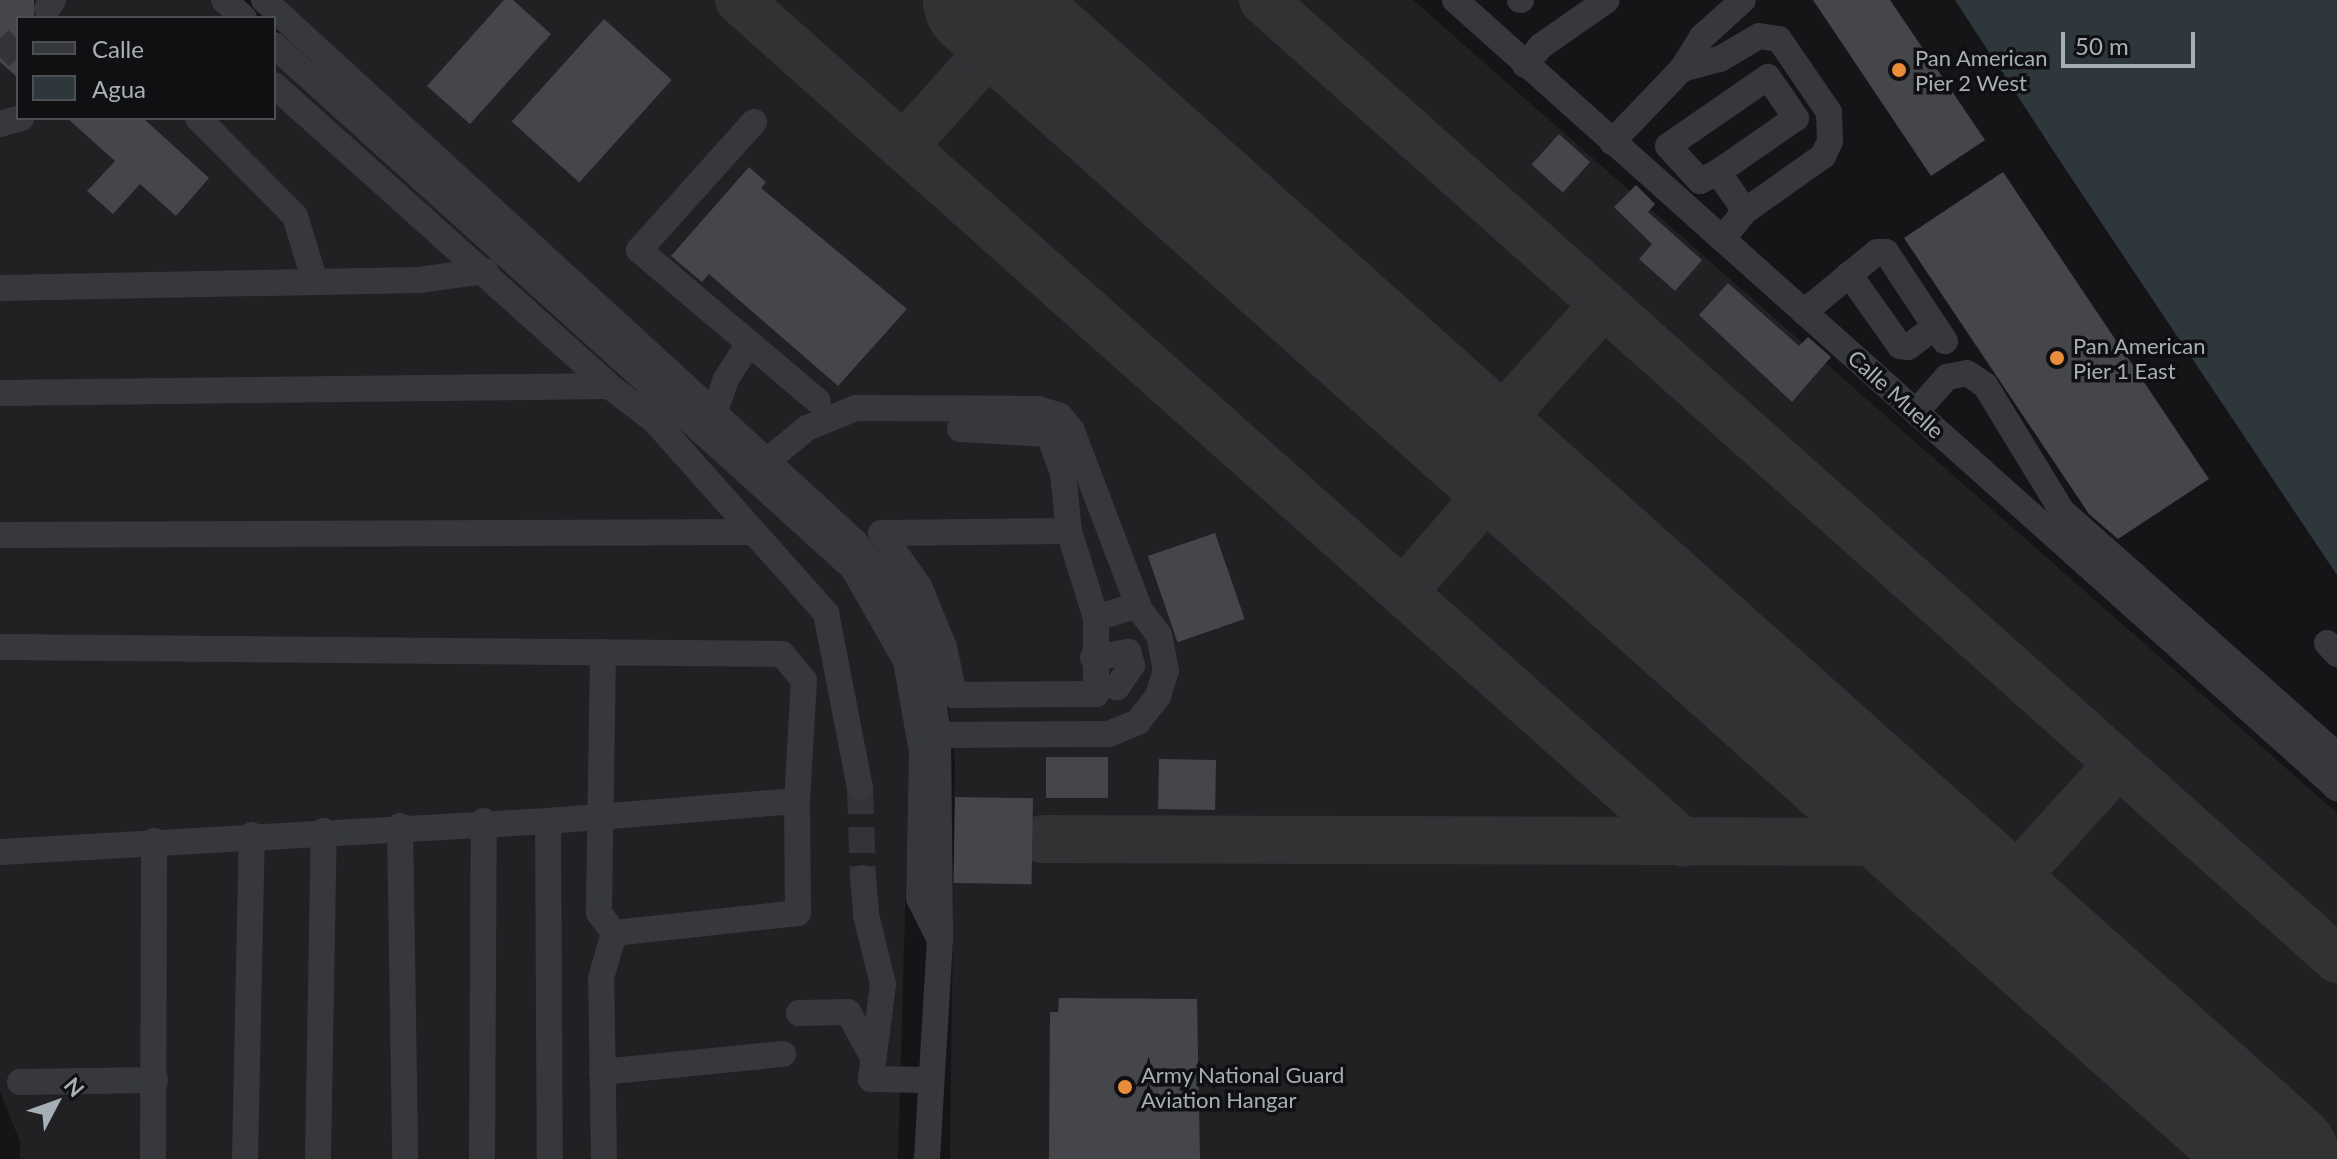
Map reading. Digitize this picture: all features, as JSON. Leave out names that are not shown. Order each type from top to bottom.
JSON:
[{"type":"street","points":[[224,0],[242,16]]},
{"type":"street","points":[[264,0],[855,542],[896,596],[929,669],[938,735],[940,939],[929,1080],[927,1159]]},
{"type":"street","name":"Calle Muelle","points":[[1455,0],[2336,788]]},
{"type":"street","points":[[1525,65],[1580,8],[1607,0]]},
{"type":"street","points":[[1612,142],[1682,69],[1702,37],[1743,0]]},
{"type":"street","points":[[1682,69],[1720,59],[1759,36],[1779,39],[1829,112],[1831,126],[1823,156],[1745,211],[1722,239]]},
{"type":"street","points":[[1745,44],[1768,77],[1796,118],[1700,181],[1668,146],[1768,77]]},
{"type":"street","points":[[276,47],[853,568],[906,661],[922,752],[919,898],[940,939]]},
{"type":"street","points":[[276,87],[485,271],[609,386],[654,420],[826,613],[860,788]]},
{"type":"street","points":[[200,120],[295,216],[315,282]]},
{"type":"street","points":[[754,122],[639,250],[818,401]]},
{"type":"street","points":[[1718,172],[1745,211]]},
{"type":"street","points":[[1804,312],[1877,252],[1886,252],[1940,334],[1960,354],[1957,375],[1916,412]]},
{"type":"street","points":[[0,288],[419,280],[485,271]]},
{"type":"street","points":[[1849,274],[1900,346],[1940,334]]},
{"type":"street","points":[[715,411],[726,379],[749,343]]},
{"type":"street","points":[[1957,375],[1985,385],[2062,511],[2336,754],[2336,788]]},
{"type":"street","points":[[0,393],[609,386]]},
{"type":"street","points":[[767,461],[807,428],[856,408],[1039,409],[1060,416],[1072,431],[1138,605],[1159,635],[1166,670],[1158,696],[1138,722],[1109,734],[938,735]]},
{"type":"street","points":[[960,429],[1049,434],[1063,474],[1069,531],[1096,618],[1093,658],[1096,694],[954,695],[944,647],[919,586],[881,533],[1069,531]]},
{"type":"street","points":[[0,535],[753,532]]},
{"type":"street","points":[[1096,618],[1138,605]]},
{"type":"street","points":[[0,647],[782,654],[804,680],[797,801],[798,913],[614,933]]},
{"type":"street","points":[[603,652],[599,913],[614,933]]},
{"type":"street","points":[[1093,658],[1128,652],[1132,665],[1117,687]]},
{"type":"street","points":[[0,852],[484,821],[548,821],[797,801]]},
{"type":"street","points":[[482,1159],[484,821]]},
{"type":"street","points":[[548,821],[550,1159]]},
{"type":"street","points":[[400,826],[405,1159]]},
{"type":"street","points":[[318,1159],[324,831]]},
{"type":"street","points":[[245,1159],[252,835]]},
{"type":"street","points":[[153,1159],[154,841]]},
{"type":"street","points":[[863,878],[866,915],[883,984],[871,1079],[929,1080]]},
{"type":"street","points":[[604,1159],[601,978],[614,933]]},
{"type":"street","points":[[799,1013],[848,1012],[873,1057]]},
{"type":"street","points":[[602,1072],[783,1054]]},
{"type":"street","points":[[20,1082],[155,1080]]},
{"type":"shaded area","points":[[0,0],[212,0],[227,16],[16,16],[16,120],[276,120],[276,61],[846,576],[891,646],[910,735],[898,1159],[20,1159],[20,1142],[0,1091]]},
{"type":"shaded area","points":[[271,0],[1413,0],[2337,813],[2337,1159],[950,1159],[955,762],[947,694],[879,549]]},
{"type":"water","points":[[1955,0],[2337,0],[2337,575],[2064,167]]},
{"type":"pier","points":[[1951,0],[2291,510],[2060,169]]},
{"type":"building","points":[[0,0],[34,0],[34,16],[16,16],[16,76],[0,62]]},
{"type":"building","points":[[504,0],[513,0],[551,34],[470,124],[427,86]]},
{"type":"building","name":"Pan American Pier 2 West","points":[[1813,0],[1890,0],[1985,140],[1931,176]]},
{"type":"building","points":[[604,19],[672,80],[579,182],[512,122]]},
{"type":"building","points":[[69,120],[145,120],[209,178],[176,216],[140,184],[113,214],[87,191],[115,161]]},
{"type":"building","points":[[1559,134],[1590,162],[1563,193],[1532,164]]},
{"type":"building","points":[[749,167],[766,182],[761,188],[907,309],[838,386],[709,274],[702,282],[671,256]]},
{"type":"building","name":"Pan American Pier 1 East","points":[[2003,172],[2209,479],[2118,539],[2089,514],[1904,238]]},
{"type":"building","points":[[1636,185],[1655,204],[1648,212],[1702,260],[1675,291],[1639,259],[1652,244],[1614,207]]},
{"type":"building","points":[[1728,283],[1799,346],[1808,337],[1831,357],[1792,402],[1699,315]]},
{"type":"building","points":[[1215,533],[1245,619],[1177,642],[1148,556]]},
{"type":"building","points":[[1046,757],[1108,757],[1108,798],[1046,798]]},
{"type":"building","points":[[1159,759],[1216,760],[1215,810],[1158,809]]},
{"type":"building","points":[[955,797],[1033,798],[1031,884],[953,883]]},
{"type":"building","name":"Army National Guard Aviation Hangar","points":[[1059,998],[1197,999],[1200,1159],[1049,1159],[1050,1012],[1058,1012]]},
{"type":"taxiway","points":[[739,0],[1684,843]]},
{"type":"taxiway","points":[[1263,0],[2337,959]]},
{"type":"taxiway","points":[[903,147],[1012,26]]},
{"type":"taxiway","points":[[1479,443],[1604,304]]},
{"type":"taxiway","points":[[1403,592],[1509,470]]},
{"type":"taxiway","points":[[1993,902],[2118,764]]},
{"type":"taxiway","points":[[1043,839],[1925,842]]},
{"type":"runway","points":[[983,0],[2280,1159]]},
{"type":"tunnel","points":[[0,57],[16,41]]},
{"type":"tunnel","points":[[860,788],[863,878]]},
{"type":"place","name":"Pan American Pier 2 West","points":[[1899,70]]},
{"type":"place","name":"Pan American Pier 1 East","points":[[2057,358]]},
{"type":"place","name":"Army National Guard Aviation Hangar","points":[[1125,1087]]}]
